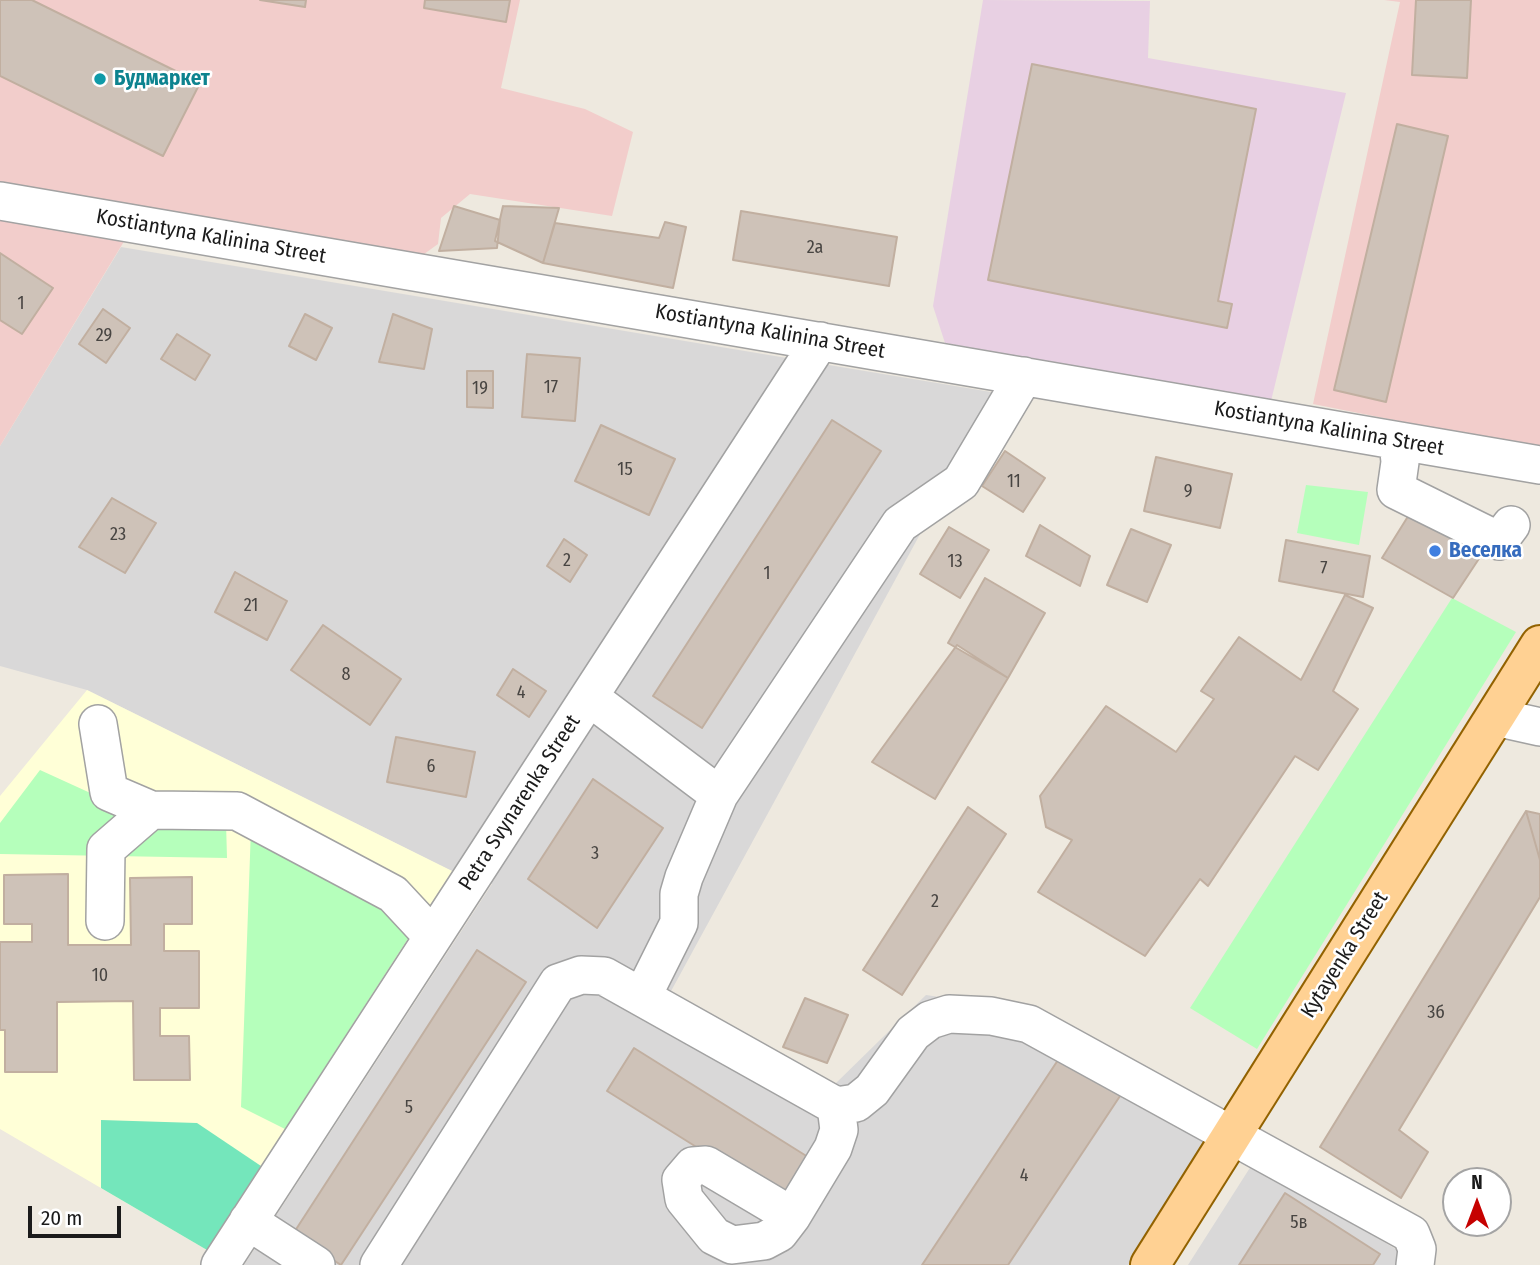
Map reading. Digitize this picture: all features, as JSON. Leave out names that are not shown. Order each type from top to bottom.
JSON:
[{"type":"main road","name":"Kytayenka Street","points":[[1150,1265],[1540,645]]},
{"type":"street","name":"Kostiantyna Kalinina Street","points":[[0,201],[1540,465]]},
{"type":"street","name":"Petra Svynarenka Street","points":[[220,1265],[820,341]]},
{"type":"street","points":[[642,997],[679,923],[679,894],[684,877],[719,795],[900,524],[961,482],[1024,376]]},
{"type":"street","points":[[1398,441],[1400,462],[1396,490],[1499,541],[1511,525]]},
{"type":"street","points":[[589,697],[719,795]]},
{"type":"street","points":[[1495,717],[1540,727]]},
{"type":"street","points":[[98,724],[109,792],[151,810],[237,811],[393,894],[433,937]]},
{"type":"street","points":[[105,921],[106,849],[151,810]]},
{"type":"street","points":[[379,1265],[558,983],[581,975],[604,976],[836,1106],[856,1103],[872,1090],[914,1033],[930,1020],[949,1013],[991,1016],[1029,1024],[1411,1234],[1417,1249],[1415,1265]]},
{"type":"street","points":[[792,1216],[706,1165],[693,1166],[681,1180],[684,1199],[729,1255],[764,1241],[779,1233],[792,1216],[833,1148],[839,1130],[836,1106]]},
{"type":"street","points":[[248,1221],[316,1265]]},
{"type":"shaded area","points":[[0,0],[520,0],[501,88],[585,109],[633,132],[612,216],[470,194],[441,218],[438,244],[413,262],[140,215],[0,446]]},
{"type":"shaded area","points":[[983,0],[1150,1],[1148,58],[1346,93],[1271,401],[945,343],[933,306]]},
{"type":"shaded area","points":[[1384,0],[1540,0],[1540,449],[1313,404],[1400,2]]},
{"type":"shaded area","points":[[121,247],[997,393],[670,993],[835,1084],[926,995],[1042,1012],[1227,1116],[1128,1265],[244,1265],[492,884],[452,871],[87,690],[0,666],[0,446]]},
{"type":"shaded area","points":[[87,690],[452,871],[207,1250],[0,1129],[0,796]]},
{"type":"shaded area","points":[[1253,1163],[1399,1251],[1417,1265],[1188,1265]]},
{"type":"green space","points":[[1306,485],[1368,492],[1359,545],[1297,533]]},
{"type":"green space","points":[[1452,598],[1516,632],[1257,1049],[1190,1008]]},
{"type":"green space","points":[[40,770],[132,812],[226,822],[227,858],[0,854],[0,823]]},
{"type":"green space","points":[[251,828],[386,902],[411,934],[285,1129],[241,1107]]},
{"type":"green space","points":[[101,1120],[197,1123],[261,1166],[207,1250],[101,1188]]},
{"type":"building","name":"Будмаркет","points":[[0,0],[32,0],[200,83],[163,156],[0,76]]},
{"type":"building","points":[[260,0],[306,0],[305,7]]},
{"type":"building","points":[[425,0],[510,0],[506,22],[424,8]]},
{"type":"building","points":[[1416,0],[1471,0],[1467,78],[1412,75]]},
{"type":"building","points":[[1032,64],[1256,109],[1218,301],[1232,304],[1227,328],[988,280]]},
{"type":"building","points":[[1397,124],[1448,136],[1386,402],[1334,390]]},
{"type":"building","points":[[454,206],[500,220],[497,248],[439,251]]},
{"type":"building","points":[[503,206],[559,208],[543,263],[495,241]]},
{"type":"building","points":[[741,211],[897,237],[889,286],[733,260]]},
{"type":"building","points":[[665,222],[686,227],[673,288],[543,263],[555,223],[659,238]]},
{"type":"building","points":[[0,253],[53,288],[22,334],[0,320]]},
{"type":"building","points":[[103,309],[130,328],[106,363],[79,344]]},
{"type":"building","points":[[305,314],[332,328],[316,360],[289,346]]},
{"type":"building","points":[[393,314],[432,329],[424,369],[379,362]]},
{"type":"building","points":[[177,334],[210,355],[195,380],[161,359]]},
{"type":"building","points":[[527,354],[580,358],[575,421],[522,417]]},
{"type":"building","points":[[467,371],[493,371],[493,408],[467,407]]},
{"type":"building","points":[[832,420],[881,451],[702,728],[653,696]]},
{"type":"building","points":[[601,425],[675,459],[649,515],[575,481]]},
{"type":"building","points":[[1005,451],[1045,478],[1023,512],[982,486]]},
{"type":"building","points":[[1156,457],[1232,474],[1220,528],[1144,511]]},
{"type":"building","points":[[112,498],[156,523],[125,573],[79,547]]},
{"type":"building","name":"Веселка","points":[[1417,502],[1488,545],[1453,598],[1382,558]]},
{"type":"building","points":[[1040,525],[1090,556],[1080,586],[1026,556]]},
{"type":"building","points":[[949,527],[989,550],[960,598],[920,574]]},
{"type":"building","points":[[1131,529],[1171,545],[1147,602],[1107,585]]},
{"type":"building","points":[[564,539],[587,555],[570,582],[547,566]]},
{"type":"building","points":[[1286,540],[1370,556],[1363,597],[1279,581]]},
{"type":"building","points":[[235,572],[287,601],[267,640],[215,612]]},
{"type":"building","points":[[985,578],[1045,613],[1008,678],[948,643]]},
{"type":"building","points":[[1345,595],[1373,608],[1333,691],[1358,709],[1318,770],[1295,756],[1208,886],[1200,879],[1145,956],[1038,892],[1072,840],[1046,827],[1040,796],[1106,706],[1176,752],[1214,699],[1201,691],[1239,637],[1301,680]]},
{"type":"building","points":[[323,625],[401,679],[370,725],[291,670]]},
{"type":"building","points":[[957,645],[1008,678],[935,799],[872,762]]},
{"type":"building","points":[[513,669],[546,691],[529,717],[497,695]]},
{"type":"building","points":[[396,737],[475,752],[466,797],[387,782]]},
{"type":"building","points":[[593,779],[663,828],[597,928],[528,879]]},
{"type":"building","points":[[968,807],[1006,834],[902,995],[863,970]]},
{"type":"building","points":[[1526,811],[1540,814],[1540,860]]},
{"type":"building","points":[[1526,811],[1540,860],[1540,897],[1399,1130],[1428,1152],[1401,1198],[1320,1147]]},
{"type":"building","points":[[68,874],[68,945],[131,945],[130,878],[192,877],[192,924],[164,924],[164,951],[199,951],[199,1008],[160,1008],[160,1036],[189,1036],[190,1080],[134,1080],[133,1001],[57,1002],[57,1072],[5,1072],[5,1030],[0,1030],[0,942],[32,942],[32,924],[4,924],[4,875]]},
{"type":"building","points":[[477,950],[526,982],[341,1265],[293,1234]]},
{"type":"building","points":[[805,998],[848,1015],[827,1063],[783,1047]]},
{"type":"building","points":[[634,1048],[808,1157],[781,1200],[607,1091]]},
{"type":"building","points":[[1066,1048],[1126,1087],[1008,1265],[922,1265]]},
{"type":"building","points":[[1285,1193],[1380,1254],[1373,1265],[1239,1265]]},
{"type":"place","name":"Будмаркет","points":[[100,79]]},
{"type":"place","name":"Веселка","points":[[1435,551]]}]
